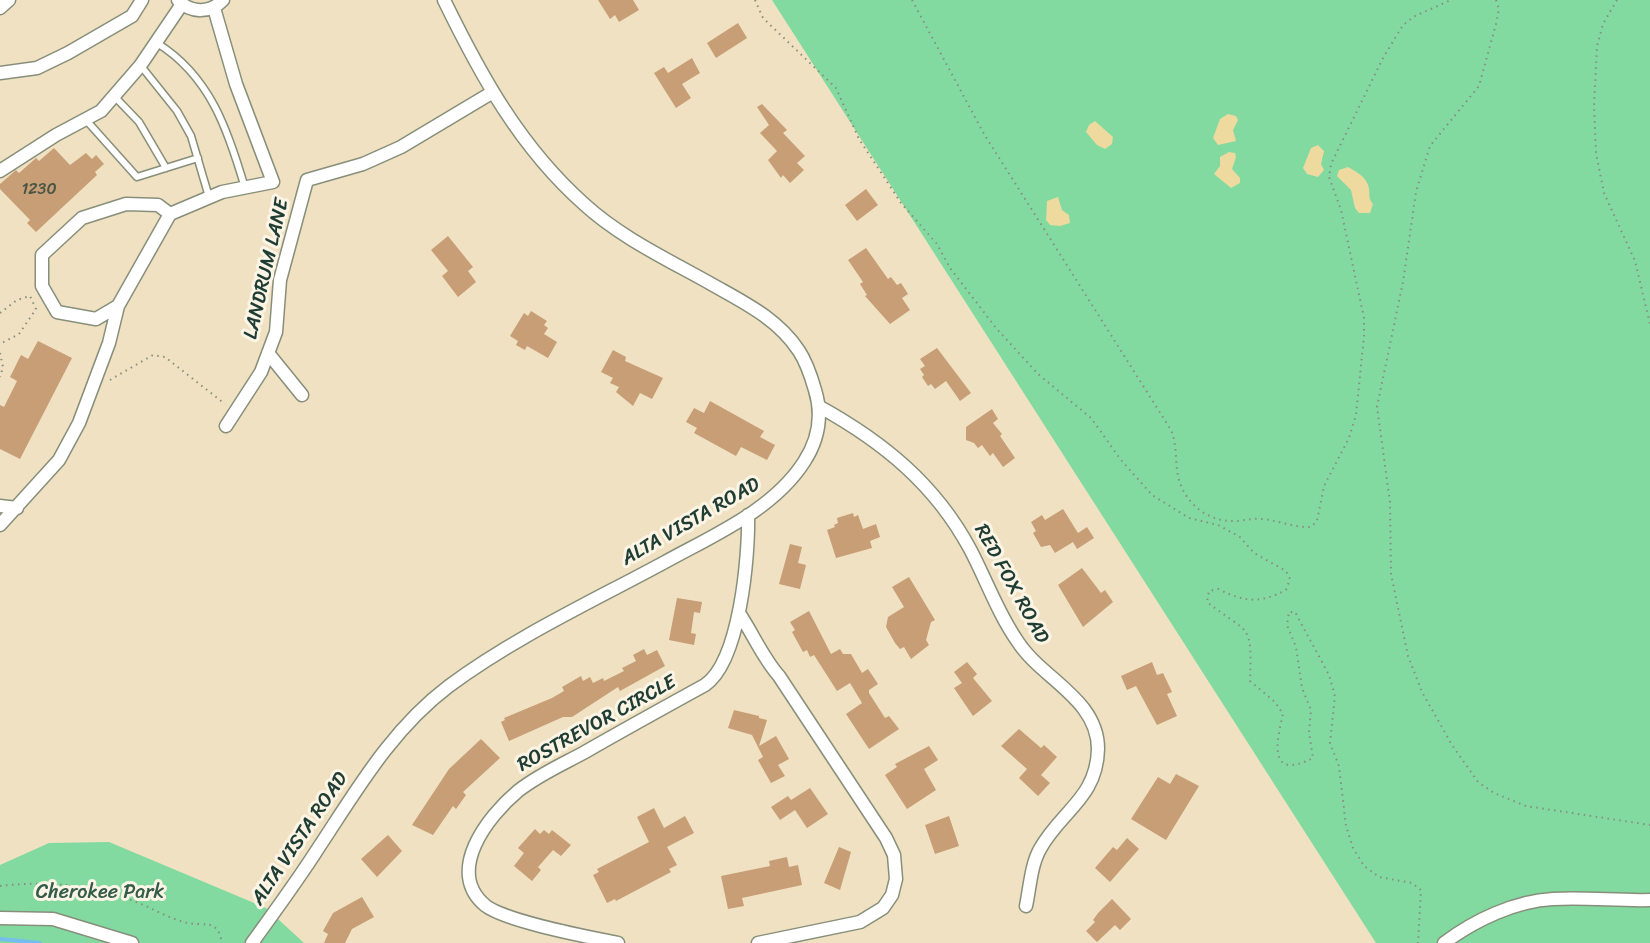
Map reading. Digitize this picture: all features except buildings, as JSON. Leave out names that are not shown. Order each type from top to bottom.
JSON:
[{"type":"street","points":[[0,8],[9,0]]},
{"type":"street","points":[[0,73],[37,68],[68,53],[132,16],[142,0]]},
{"type":"street","name":"ALTA VISTA ROAD","points":[[252,943],[311,860],[372,766],[415,714],[447,688],[498,653],[748,515],[777,494],[805,460],[820,424],[820,407],[807,364],[785,333],[755,308],[638,243],[584,204],[525,142],[480,72],[444,0]]},
{"type":"street","points":[[0,171],[56,135],[101,111],[116,97],[157,43],[180,2],[197,10],[219,4],[236,84],[273,182],[209,197],[170,214],[118,306],[109,343],[79,423],[60,460],[0,525]]},
{"type":"street","name":"LANDRUM LANE","points":[[226,426],[261,372],[276,332],[280,280],[308,180],[363,164],[401,147],[493,92]]},
{"type":"street","points":[[118,306],[96,319],[57,312],[42,286],[42,255],[82,218],[126,204],[158,205],[170,214]]},
{"type":"street","points":[[268,353],[302,395]]},
{"type":"street","name":"RED FOX ROAD","points":[[820,407],[858,428],[915,473],[957,527],[1017,641],[1030,658],[1076,699],[1094,727],[1097,763],[1090,784],[1039,849],[1026,906]]},
{"type":"street","points":[[0,506],[17,508]]},
{"type":"street","name":"ROSTREVOR CIRCLE","points":[[618,943],[507,916],[488,907],[475,893],[468,874],[471,853],[493,817],[519,790],[713,680],[723,665],[739,613],[748,545],[748,515]]},
{"type":"street","points":[[739,613],[759,643],[766,661],[779,676],[886,838],[896,869],[892,895],[873,916],[860,922],[758,943]]},
{"type":"street","points":[[1444,943],[1484,918],[1516,906],[1539,901],[1578,898],[1650,900]]},
{"type":"street","points":[[0,918],[53,919],[132,943]]},
{"type":"lane","points":[[157,43],[179,58],[206,89],[224,124],[245,188]]},
{"type":"lane","points":[[140,66],[186,126],[209,197]]},
{"type":"lane","points":[[116,97],[140,122],[166,168]]},
{"type":"lane","points":[[85,119],[134,176],[140,177],[198,158]]},
{"type":"path","points":[[755,0],[763,18],[836,88],[859,139],[900,203],[936,244],[950,268],[996,328],[1038,374],[1091,418],[1121,460],[1152,495],[1189,518],[1218,525],[1232,533],[1254,553],[1286,571],[1290,579],[1286,590],[1267,600],[1239,600],[1218,589],[1209,591],[1207,602],[1226,617],[1243,626],[1249,634],[1250,681],[1275,702],[1283,714],[1275,747],[1278,758],[1286,764],[1299,765],[1313,758],[1309,732],[1311,710],[1302,688],[1296,647],[1287,625],[1289,612],[1295,612],[1329,675],[1335,696],[1330,743],[1339,766],[1349,836],[1364,866],[1379,877],[1412,883],[1421,890],[1422,902],[1417,919],[1418,943]]},
{"type":"path","points":[[912,0],[984,134],[1171,430],[1176,442],[1177,476],[1191,502],[1205,514],[1217,519],[1232,522],[1261,519],[1303,527],[1311,527],[1317,521],[1320,494],[1349,438],[1356,415],[1364,336],[1364,318],[1341,210],[1329,177],[1330,164],[1383,58],[1403,25],[1415,16],[1451,0]]},
{"type":"path","points":[[1496,0],[1499,9],[1479,86],[1430,146],[1416,192],[1403,282],[1377,407],[1390,502],[1390,574],[1408,656],[1422,692],[1452,745],[1478,782],[1494,794],[1526,806],[1650,825]]},
{"type":"path","points":[[1617,0],[1603,24],[1597,46],[1594,84],[1596,153],[1604,192],[1635,261],[1650,324]]},
{"type":"path","points":[[0,313],[17,300],[30,296],[36,309],[19,334],[0,344]]},
{"type":"path","points":[[0,353],[2,367],[0,377]]},
{"type":"path","points":[[95,380],[118,378],[153,355],[165,357],[234,411]]},
{"type":"path","points":[[0,886],[70,885],[99,890],[131,900],[184,922],[211,924],[220,932],[222,943]]},
{"type":"green space","points":[[772,0],[1650,0],[1650,943],[1376,943]]},
{"type":"green space","name":"Cherokee Park","points":[[109,842],[266,908],[304,943],[0,943],[0,865],[49,843]]},
{"type":"sand","points":[[1228,114],[1236,116],[1238,120],[1233,130],[1236,141],[1218,145],[1213,138],[1220,119]]},
{"type":"sand","points":[[1095,121],[1113,137],[1112,144],[1105,149],[1097,145],[1086,132],[1089,125]]},
{"type":"sand","points":[[1318,145],[1324,151],[1321,164],[1324,170],[1318,177],[1307,174],[1303,168],[1311,148]]},
{"type":"sand","points":[[1229,152],[1235,153],[1232,169],[1240,178],[1240,183],[1231,188],[1214,174],[1220,166],[1220,157]]},
{"type":"sand","points":[[1348,167],[1367,182],[1373,204],[1370,213],[1359,213],[1355,208],[1351,190],[1337,176],[1339,170]]},
{"type":"sand","points":[[1058,197],[1062,210],[1069,215],[1070,223],[1060,226],[1050,225],[1046,220],[1047,201]]},
{"type":"waterway","points":[[0,939],[40,943]]}]
